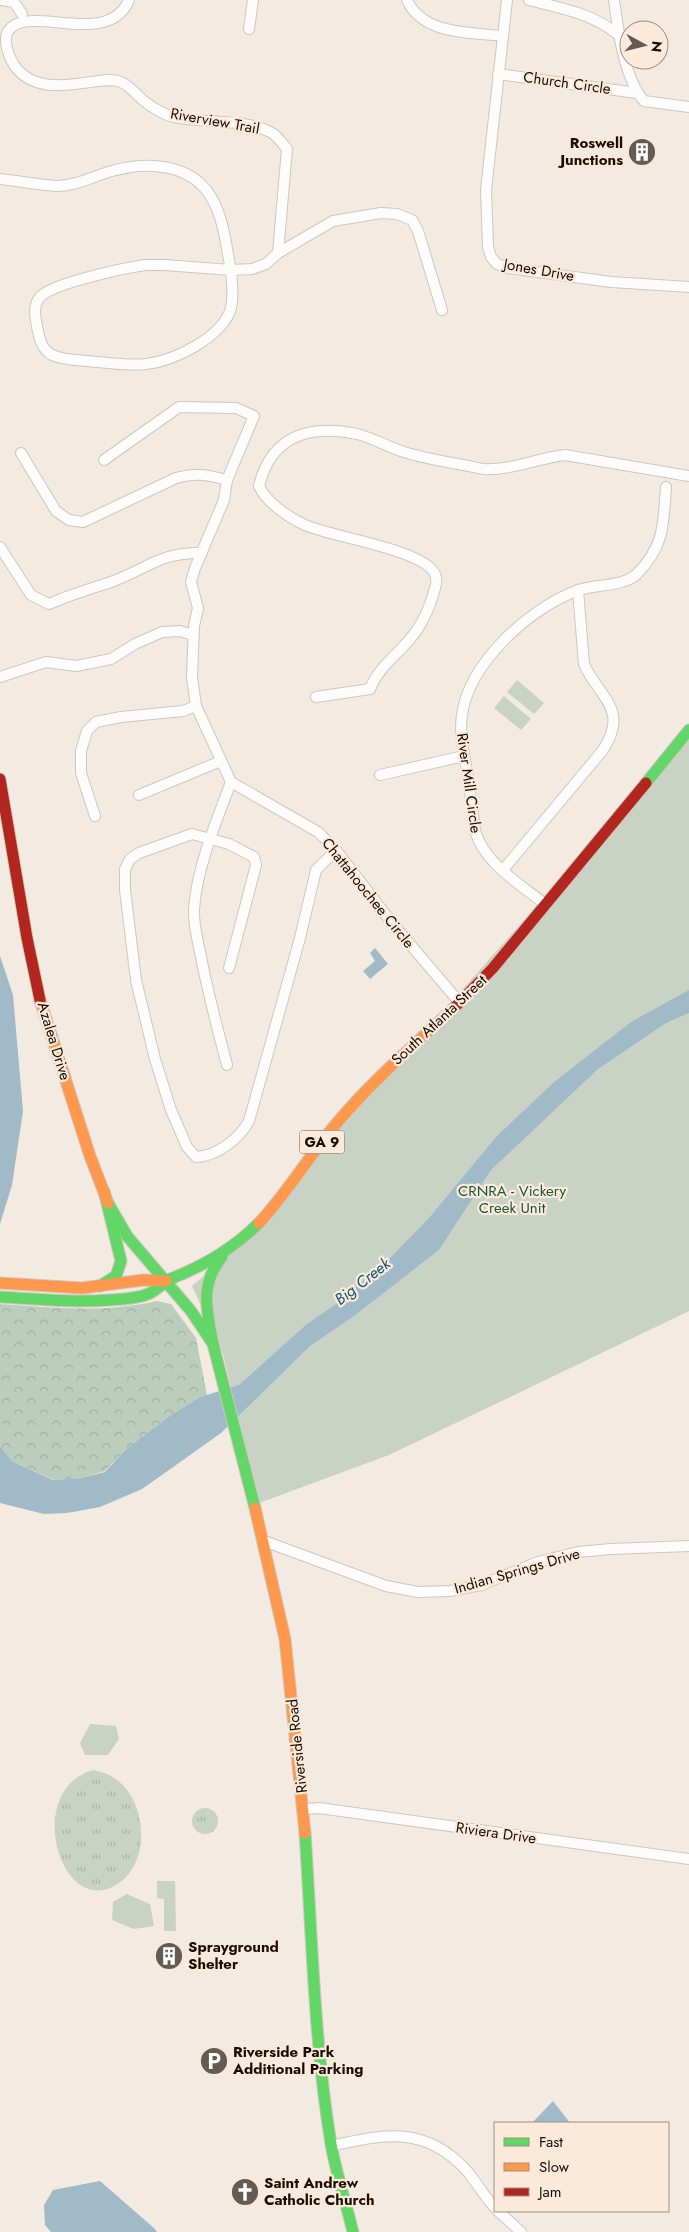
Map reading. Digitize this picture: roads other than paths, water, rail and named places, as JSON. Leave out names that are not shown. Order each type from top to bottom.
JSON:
[{"type":"street","points":[[0,0],[14,2],[22,14]]},
{"type":"street","points":[[12,61],[7,52],[6,36],[14,21],[22,14],[36,10],[95,20],[105,19],[116,15],[127,6],[129,0]]},
{"type":"street","points":[[249,29],[253,0]]},
{"type":"street","points":[[407,0],[416,14],[432,25],[443,29],[502,36]]},
{"type":"street","points":[[498,70],[506,0]]},
{"type":"street","points":[[529,0],[584,14],[604,23],[617,34]]},
{"type":"street","points":[[614,0],[617,34],[636,89],[644,101],[689,107]]},
{"type":"street","points":[[0,57],[12,61]]},
{"type":"street","name":"Riverview Trail","points":[[12,61],[23,75],[49,85],[59,86],[107,79],[121,82],[146,103],[174,117],[231,123],[258,128],[272,133],[287,149],[278,253]]},
{"type":"street","name":"Church Circle","points":[[498,70],[636,89]]},
{"type":"street","name":"Jones Drive","points":[[498,70],[486,190],[488,247],[491,257],[497,264],[508,268],[611,282],[689,287]]},
{"type":"street","points":[[0,179],[57,186],[77,183],[129,167],[174,168],[186,173],[204,187],[212,197],[218,212],[231,270],[233,294],[231,309],[223,325],[211,336],[170,358],[146,364],[127,365],[60,358],[50,354],[41,343],[35,315],[40,297],[48,291],[99,274],[138,266],[165,265],[231,270],[252,270],[266,264],[278,253],[333,220],[381,213],[397,214],[412,220],[418,231],[442,310]]},
{"type":"street","points":[[104,460],[179,407],[236,408],[254,416],[227,480],[224,500],[195,568],[191,582],[198,608],[193,635],[192,677],[196,706],[231,782],[210,839],[197,890],[194,911],[212,1011],[227,1066]]},
{"type":"street","points":[[316,697],[370,689],[378,672],[410,639],[421,624],[431,604],[437,582],[435,573],[430,567],[403,553],[304,525],[262,494],[259,486],[267,462],[274,452],[292,438],[314,432],[356,434],[404,452],[483,469],[495,470],[546,457],[565,455],[689,476]]},
{"type":"street","points":[[22,453],[56,511],[69,520],[83,522],[176,478],[190,474],[205,474],[227,480]]},
{"type":"street","name":"River Mill Circle","points":[[546,905],[487,856],[478,842],[461,735],[462,709],[470,684],[478,670],[525,623],[549,606],[578,590],[628,580],[636,575],[652,555],[662,537],[666,488]]},
{"type":"street","points":[[0,547],[30,595],[49,604],[70,595],[113,582],[163,558],[183,553],[202,553]]},
{"type":"street","points":[[503,870],[603,750],[611,733],[613,719],[610,704],[587,673],[584,664],[578,590]]},
{"type":"street","points":[[0,677],[46,662],[76,666],[112,659],[135,644],[162,632],[180,630],[193,635]]},
{"type":"street","points":[[95,816],[81,773],[81,751],[87,731],[96,722],[121,717],[183,711],[196,706]]},
{"type":"street","name":"South Atlanta Street","points":[[0,1297],[96,1302],[148,1294],[166,1281],[198,1268],[244,1238],[273,1208],[335,1126],[362,1094],[460,1003],[493,968],[689,730]]},
{"type":"street","points":[[380,775],[464,756]]},
{"type":"street","points":[[139,795],[221,761]]},
{"type":"street","name":"Azalea Drive","points":[[0,779],[38,991],[51,1036],[104,1191],[125,1233],[166,1281]]},
{"type":"street","name":"Chattahoochee Circle","points":[[231,782],[318,832],[336,850],[356,879],[460,1003]]},
{"type":"street","points":[[229,968],[256,865],[254,857],[229,844],[192,834],[139,853],[130,859],[125,869],[125,890],[136,980],[153,1050],[171,1110],[187,1147],[196,1156],[212,1154],[244,1129],[249,1121],[300,938],[316,870],[336,850]]},
{"type":"street","points":[[99,1287],[116,1276],[121,1261],[104,1191]]},
{"type":"street","points":[[213,1344],[206,1300],[206,1283],[212,1269],[228,1250]]},
{"type":"street","name":"South Atlanta Street","points":[[0,1283],[99,1287],[143,1280],[166,1281]]},
{"type":"street","name":"Riverside Road","points":[[166,1281],[198,1318],[213,1344],[264,1542],[285,1639],[304,1809],[319,2050],[331,2146],[353,2232]]},
{"type":"street","name":"Indian Springs Drive","points":[[264,1542],[386,1586],[418,1592],[450,1591],[482,1584],[538,1562],[578,1552],[689,1546]]},
{"type":"street","name":"Riviera Drive","points":[[304,1809],[319,1808],[689,1859]]},
{"type":"street","points":[[331,2146],[384,2135],[404,2136],[423,2141],[455,2159],[494,2206]]},
{"type":"street","points":[[499,2212],[520,2232]]},
{"type":"water","points":[[375,948],[388,964],[370,979],[363,971],[375,961],[370,953]]},
{"type":"water","points":[[0,956],[13,995],[23,1111],[12,1185],[0,1224]]},
{"type":"water","points":[[689,990],[689,1013],[666,1023],[598,1069],[491,1170],[439,1250],[354,1316],[310,1346],[221,1433],[142,1489],[100,1507],[67,1513],[44,1514],[0,1503],[0,1446],[13,1462],[53,1480],[81,1478],[105,1472],[126,1449],[171,1415],[200,1397],[239,1385],[307,1324],[336,1304],[388,1260],[429,1218],[497,1136],[553,1083],[631,1022]]},
{"type":"water","points":[[553,2101],[569,2122],[533,2122]]},
{"type":"water","points":[[100,2181],[157,2232],[51,2232],[45,2225],[44,2205],[53,2190]]},
{"type":"place","name":"Roswell Junctions","points":[[642,152]]},
{"type":"place","name":"Sprayground Shelter","points":[[169,1956]]},
{"type":"place","name":"Riverside Park Additional Parking","points":[[214,2061]]},
{"type":"place","name":"Saint Andrew Catholic Church","points":[[245,2192]]},
{"type":"park label","name":"CRNRA - Vickery Creek Unit","points":[[512,1200]]},
{"type":"water label","name":"Big Creek","points":[[362,1281]]}]
